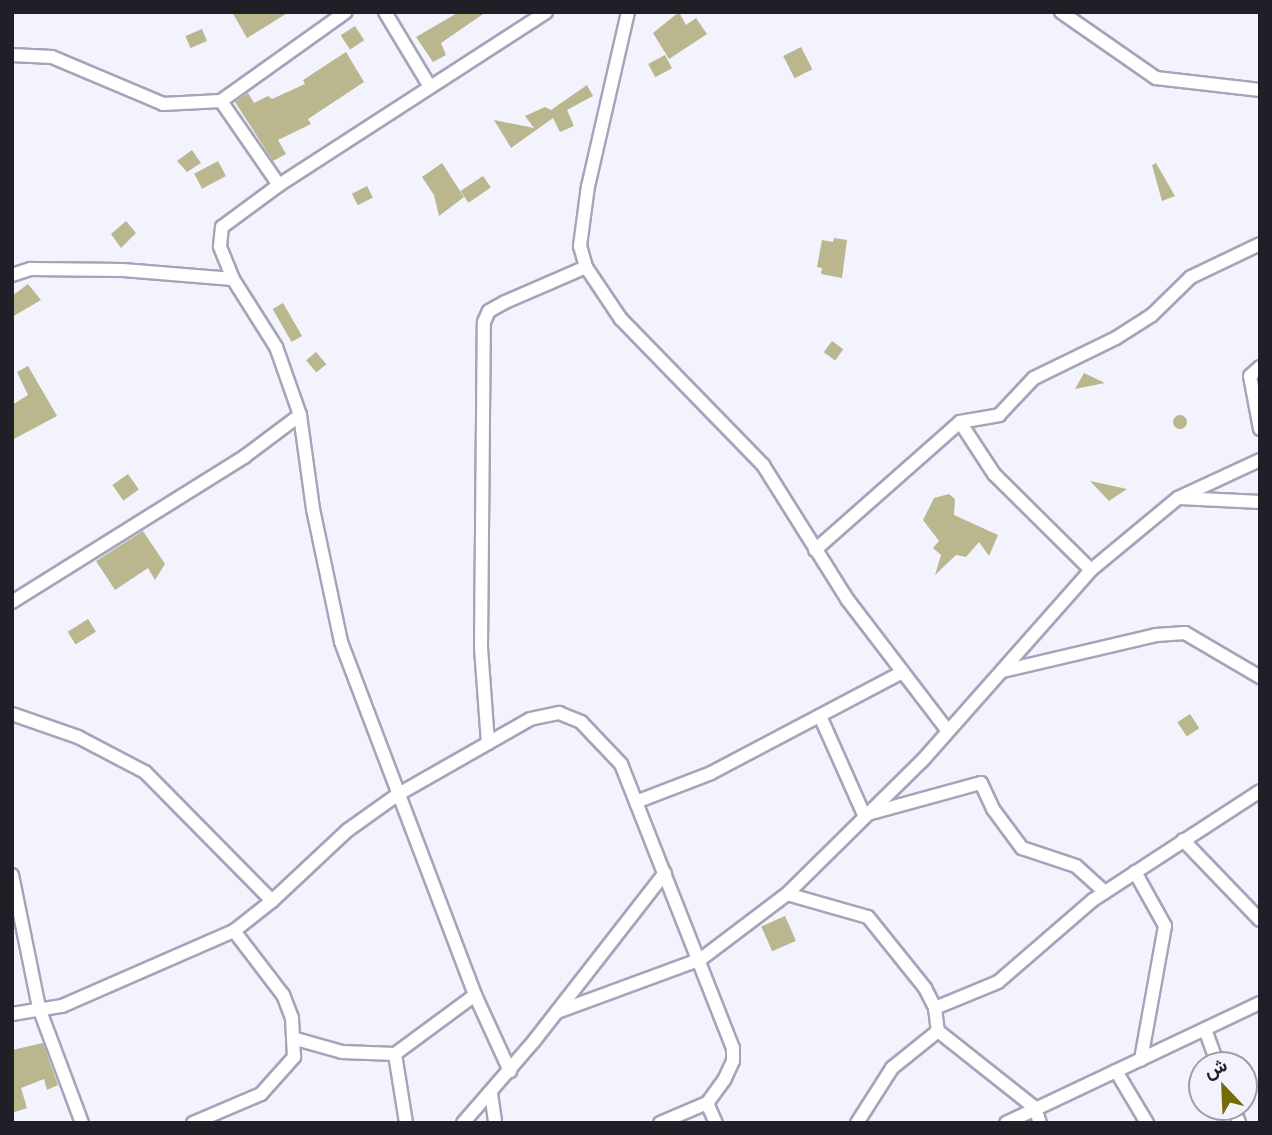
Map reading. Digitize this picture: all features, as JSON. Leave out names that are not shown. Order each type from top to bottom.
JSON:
[{"type":"street","points":[[12,55],[52,57],[163,104],[221,100],[346,12]]},
{"type":"street","points":[[385,12],[430,87]]},
{"type":"street","points":[[510,1071],[475,995],[341,642],[313,509],[300,415],[276,348],[233,279],[220,246],[222,228],[279,185],[546,12]]},
{"type":"street","points":[[628,12],[589,186],[580,246],[586,267],[621,318],[764,465],[815,550],[901,673],[948,731]]},
{"type":"street","points":[[1061,12],[1156,78],[1260,90]]},
{"type":"street","points":[[221,100],[279,185]]},
{"type":"street","points":[[815,550],[960,422],[999,415],[1034,378],[1116,338],[1153,315],[1191,277],[1260,244]]},
{"type":"street","points":[[488,743],[481,647],[484,322],[497,306],[586,267]]},
{"type":"street","points":[[12,275],[31,269],[123,270],[233,279]]},
{"type":"street","points":[[1260,367],[1250,376],[1260,429]]},
{"type":"street","points":[[12,602],[244,457],[300,415]]},
{"type":"street","points":[[960,422],[994,474],[1091,570]]},
{"type":"street","points":[[557,1012],[701,959],[787,894],[948,731],[1091,570],[1178,498],[1260,460]]},
{"type":"street","points":[[1178,498],[1260,502]]},
{"type":"street","points":[[1003,671],[1156,635],[1185,633],[1260,677]]},
{"type":"street","points":[[636,802],[711,773],[901,673]]},
{"type":"street","points":[[12,1014],[62,1006],[234,930],[272,901],[348,830],[397,795],[530,719],[559,713],[581,722],[621,764],[701,959],[733,1048],[733,1061],[724,1080],[707,1103],[660,1123]]},
{"type":"street","points":[[12,714],[78,737],[145,772],[272,901]]},
{"type":"street","points":[[820,716],[863,815]]},
{"type":"street","points":[[863,815],[981,783],[993,808],[1022,848],[1076,866],[1105,892]]},
{"type":"street","points":[[935,1007],[998,982],[1105,892],[1260,791]]},
{"type":"street","points":[[1183,840],[1260,920]]},
{"type":"street","points":[[1135,872],[1165,926],[1141,1060]]},
{"type":"street","points":[[463,1123],[510,1071],[665,873]]},
{"type":"street","points":[[12,875],[39,1008],[82,1123]]},
{"type":"street","points":[[787,894],[868,917],[925,988],[935,1007],[938,1031],[1035,1108],[1040,1123]]},
{"type":"street","points":[[193,1123],[261,1094],[294,1057],[296,1040],[283,995],[234,930]]},
{"type":"street","points":[[296,1040],[342,1052],[395,1054],[475,995]]},
{"type":"street","points":[[1006,1123],[1206,1032],[1260,1003]]},
{"type":"street","points":[[857,1123],[892,1068],[938,1031]]},
{"type":"street","points":[[1206,1032],[1213,1051]]},
{"type":"street","points":[[395,1054],[407,1123]]},
{"type":"street","points":[[1116,1071],[1147,1123]]},
{"type":"street","points":[[491,1093],[495,1123]]},
{"type":"street","points":[[707,1103],[716,1123]]},
{"type":"building","points":[[232,12],[289,12],[247,38]]},
{"type":"building","points":[[459,12],[486,12],[441,43],[446,55],[433,62],[416,37]]},
{"type":"building","points":[[679,12],[686,25],[696,18],[707,34],[669,59],[653,33]]},
{"type":"building","points":[[355,26],[364,40],[350,50],[341,35]]},
{"type":"building","points":[[202,29],[207,41],[191,48],[185,36]]},
{"type":"building","points":[[801,47],[812,69],[795,78],[783,56]]},
{"type":"building","points":[[346,52],[364,82],[308,119],[311,124],[278,140],[286,154],[273,161],[235,102],[248,93],[254,103],[268,96],[272,99],[305,84],[303,80]]},
{"type":"building","points":[[665,55],[672,68],[655,77],[648,64]]},
{"type":"building","points":[[587,85],[593,96],[567,110],[574,126],[560,132],[553,118],[511,148],[494,120],[534,128],[525,116],[545,107],[551,110]]},
{"type":"building","points":[[192,150],[201,163],[187,172],[177,161]]},
{"type":"building","points":[[218,161],[226,176],[202,189],[194,174]]},
{"type":"building","points":[[442,163],[464,197],[439,216],[434,195],[422,177]]},
{"type":"building","points":[[1156,163],[1175,196],[1162,201],[1152,165]]},
{"type":"building","points":[[483,176],[491,188],[468,203],[461,191]]},
{"type":"building","points":[[367,186],[373,198],[358,205],[352,194]]},
{"type":"building","points":[[126,221],[136,233],[121,248],[111,234]]},
{"type":"building","points":[[834,238],[847,240],[842,278],[821,274],[822,268],[817,267],[822,240],[833,242]]},
{"type":"building","points":[[28,284],[41,300],[12,317],[12,296]]},
{"type":"building","points":[[283,303],[302,336],[292,342],[273,309]]},
{"type":"building","points":[[832,341],[843,349],[835,361],[824,352]]},
{"type":"building","points":[[316,352],[326,364],[316,373],[306,360]]},
{"type":"building","points":[[28,366],[57,416],[12,440],[12,405],[28,395],[17,372]]},
{"type":"building","points":[[1084,373],[1105,383],[1075,389]]},
{"type":"building","points":[[1180,415],[1185,417],[1185,427],[1180,429],[1175,427],[1173,422],[1175,417]]},
{"type":"building","points":[[128,474],[139,490],[123,500],[112,485]]},
{"type":"building","points":[[1090,481],[1127,489],[1109,501]]},
{"type":"building","points":[[949,494],[955,499],[954,515],[998,535],[989,556],[979,542],[966,557],[956,555],[935,575],[941,555],[933,548],[939,541],[923,520],[934,498]]},
{"type":"building","points":[[143,531],[165,564],[155,580],[148,568],[115,590],[96,561]]},
{"type":"building","points":[[88,619],[96,632],[76,644],[68,632]]},
{"type":"building","points":[[1190,714],[1199,728],[1187,736],[1177,722]]},
{"type":"building","points":[[785,916],[796,941],[772,951],[761,927]]},
{"type":"building","points":[[43,1043],[58,1085],[47,1090],[44,1079],[21,1088],[27,1108],[12,1113],[12,1050]]}]
